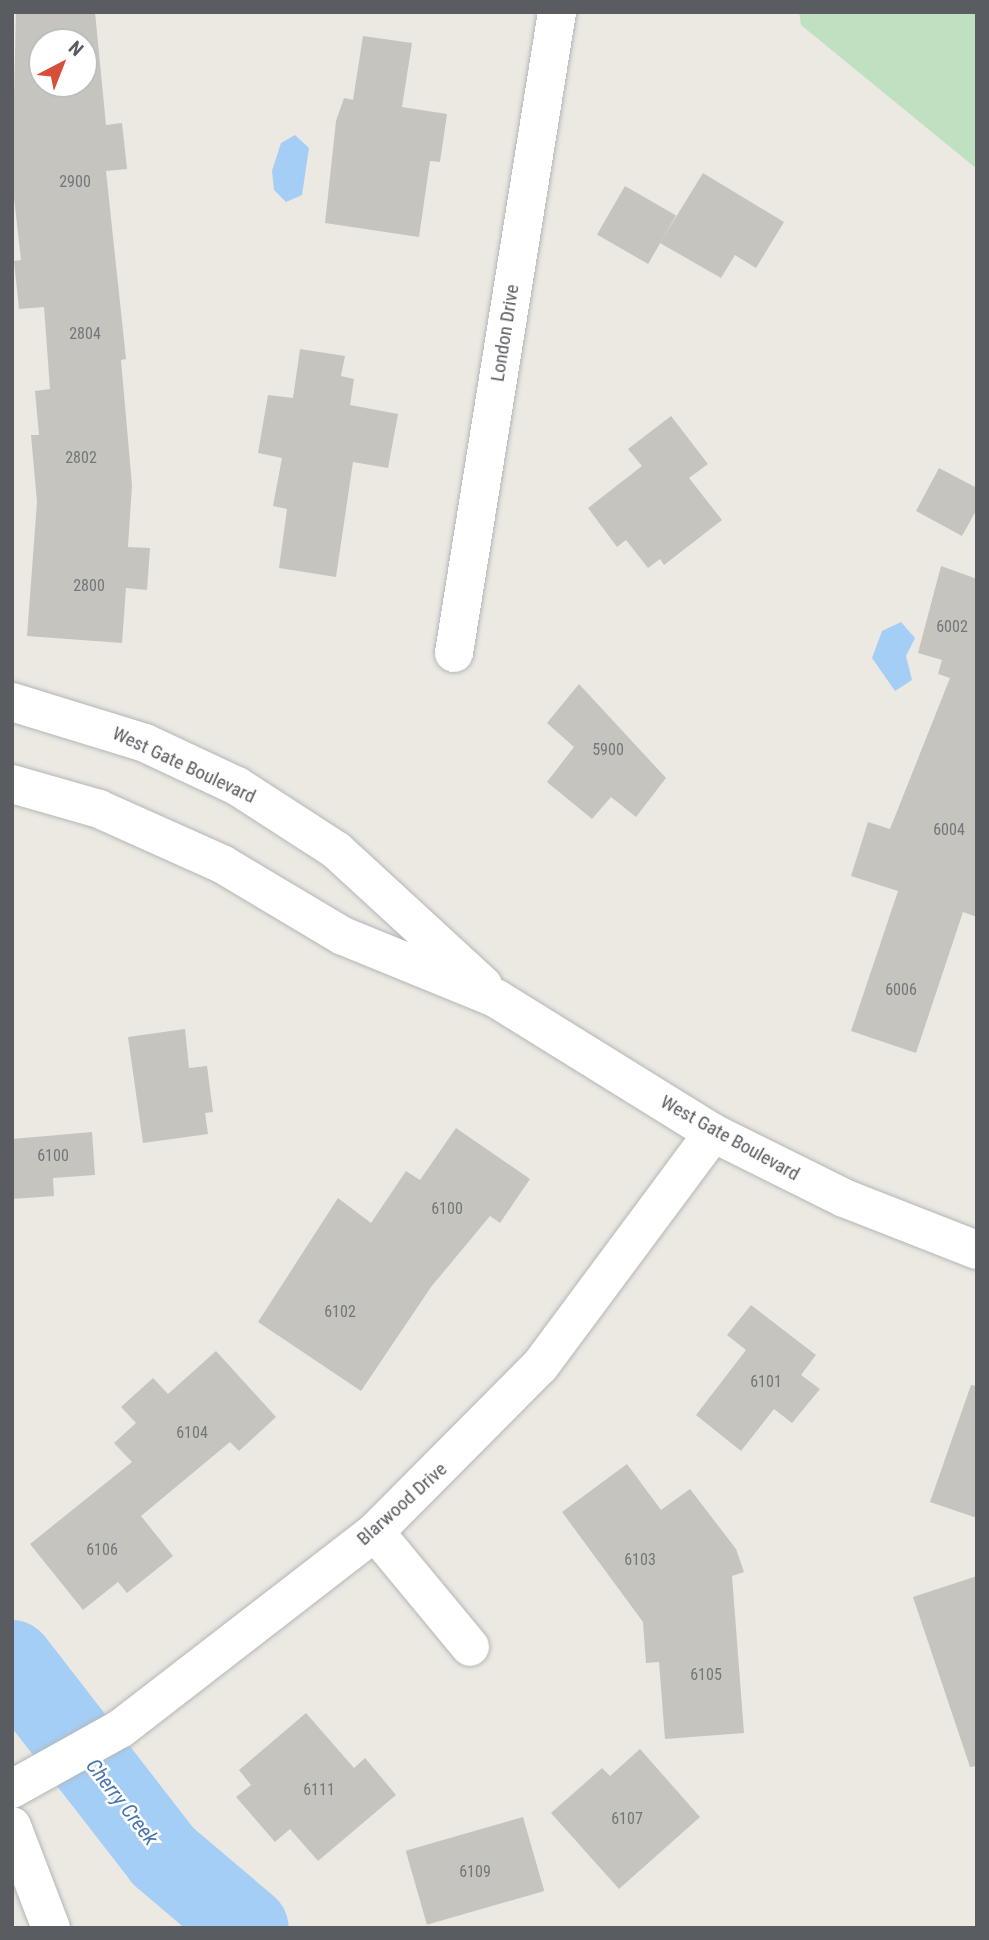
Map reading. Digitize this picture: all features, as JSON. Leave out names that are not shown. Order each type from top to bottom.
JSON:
[{"type":"street","name":"London Drive","points":[[453,653],[557,12]]},
{"type":"street","name":"West Gate Boulevard","points":[[12,702],[145,743],[291,819],[375,883],[497,999]]},
{"type":"street","name":"West Gate Boulevard","points":[[12,784],[154,832],[222,863],[343,936],[497,999],[713,1133],[844,1198],[977,1250]]},
{"type":"street","name":"Blarwood Drive","points":[[12,1789],[48,1773],[120,1729],[374,1532],[540,1366],[713,1133]]},
{"type":"street","points":[[374,1532],[470,1647]]},
{"type":"street","points":[[12,1826],[51,1928]]},
{"type":"green space","points":[[799,12],[977,12],[977,169],[801,25]]},
{"type":"water","points":[[295,135],[309,148],[302,195],[286,202],[274,190],[272,171],[281,143]]},
{"type":"water","points":[[901,622],[915,638],[906,656],[912,680],[895,691],[872,658],[882,631]]},
{"type":"building","points":[[16,12],[95,12],[97,28],[28,28],[28,98],[98,98],[98,43],[106,125],[122,123],[127,169],[106,171],[126,359],[121,360],[132,485],[128,547],[150,548],[147,590],[126,588],[122,643],[27,636],[37,502],[31,435],[39,435],[35,391],[50,389],[44,307],[19,309],[14,261],[21,260],[12,180]]},
{"type":"building","points":[[363,36],[412,43],[402,107],[447,114],[440,162],[430,161],[419,237],[325,223],[336,121],[344,98],[353,100]]},
{"type":"building","points":[[703,173],[784,222],[756,268],[735,255],[721,278],[660,243]]},
{"type":"building","points":[[625,186],[676,216],[648,264],[597,234]]},
{"type":"building","points":[[300,349],[345,356],[341,376],[354,379],[350,405],[398,414],[388,468],[353,462],[336,577],[279,568],[287,509],[273,506],[282,458],[258,453],[268,395],[293,398]]},
{"type":"building","points":[[671,416],[708,464],[689,478],[722,520],[664,565],[660,559],[648,568],[626,540],[617,547],[588,508],[642,466],[628,449]]},
{"type":"building","points":[[939,468],[977,488],[977,509],[962,536],[916,511]]},
{"type":"building","points":[[941,566],[977,579],[977,917],[963,912],[916,1053],[851,1031],[898,891],[851,876],[868,822],[890,829],[950,678],[938,674],[942,660],[918,653]]},
{"type":"building","points":[[579,684],[666,778],[636,817],[611,797],[592,819],[547,782],[574,747],[547,723]]},
{"type":"building","points":[[185,1029],[189,1068],[207,1066],[213,1112],[205,1113],[208,1134],[143,1143],[128,1037]]},
{"type":"building","points":[[456,1128],[530,1179],[500,1223],[490,1216],[431,1287],[361,1391],[258,1322],[338,1198],[371,1223],[406,1171],[420,1180]]},
{"type":"building","points":[[92,1132],[95,1175],[53,1178],[54,1196],[12,1199],[12,1139]]},
{"type":"building","points":[[751,1305],[816,1355],[801,1375],[820,1389],[792,1423],[774,1409],[741,1451],[696,1415],[746,1350],[727,1335]]},
{"type":"building","points":[[216,1351],[276,1417],[239,1451],[230,1442],[141,1516],[173,1556],[127,1593],[118,1582],[83,1610],[30,1544],[132,1462],[114,1443],[136,1423],[121,1407],[153,1378],[168,1394]]},
{"type":"building","points":[[971,1385],[977,1386],[977,1518],[930,1502]]},
{"type":"building","points":[[627,1464],[661,1510],[690,1489],[736,1549],[744,1572],[732,1576],[744,1733],[665,1739],[659,1662],[646,1663],[643,1622],[562,1512]]},
{"type":"building","points":[[977,1576],[977,1766],[970,1767],[913,1597]]},
{"type":"building","points":[[306,1713],[354,1768],[365,1758],[396,1795],[318,1861],[290,1829],[275,1842],[236,1797],[251,1785],[239,1770]]},
{"type":"building","points":[[640,1749],[700,1817],[619,1889],[551,1813],[602,1768],[610,1776]]},
{"type":"building","points":[[523,1817],[544,1891],[427,1925],[406,1851]]},
{"type":"waterway","name":"Cherry Creek","points":[[12,1661],[163,1856],[248,1928]]}]
